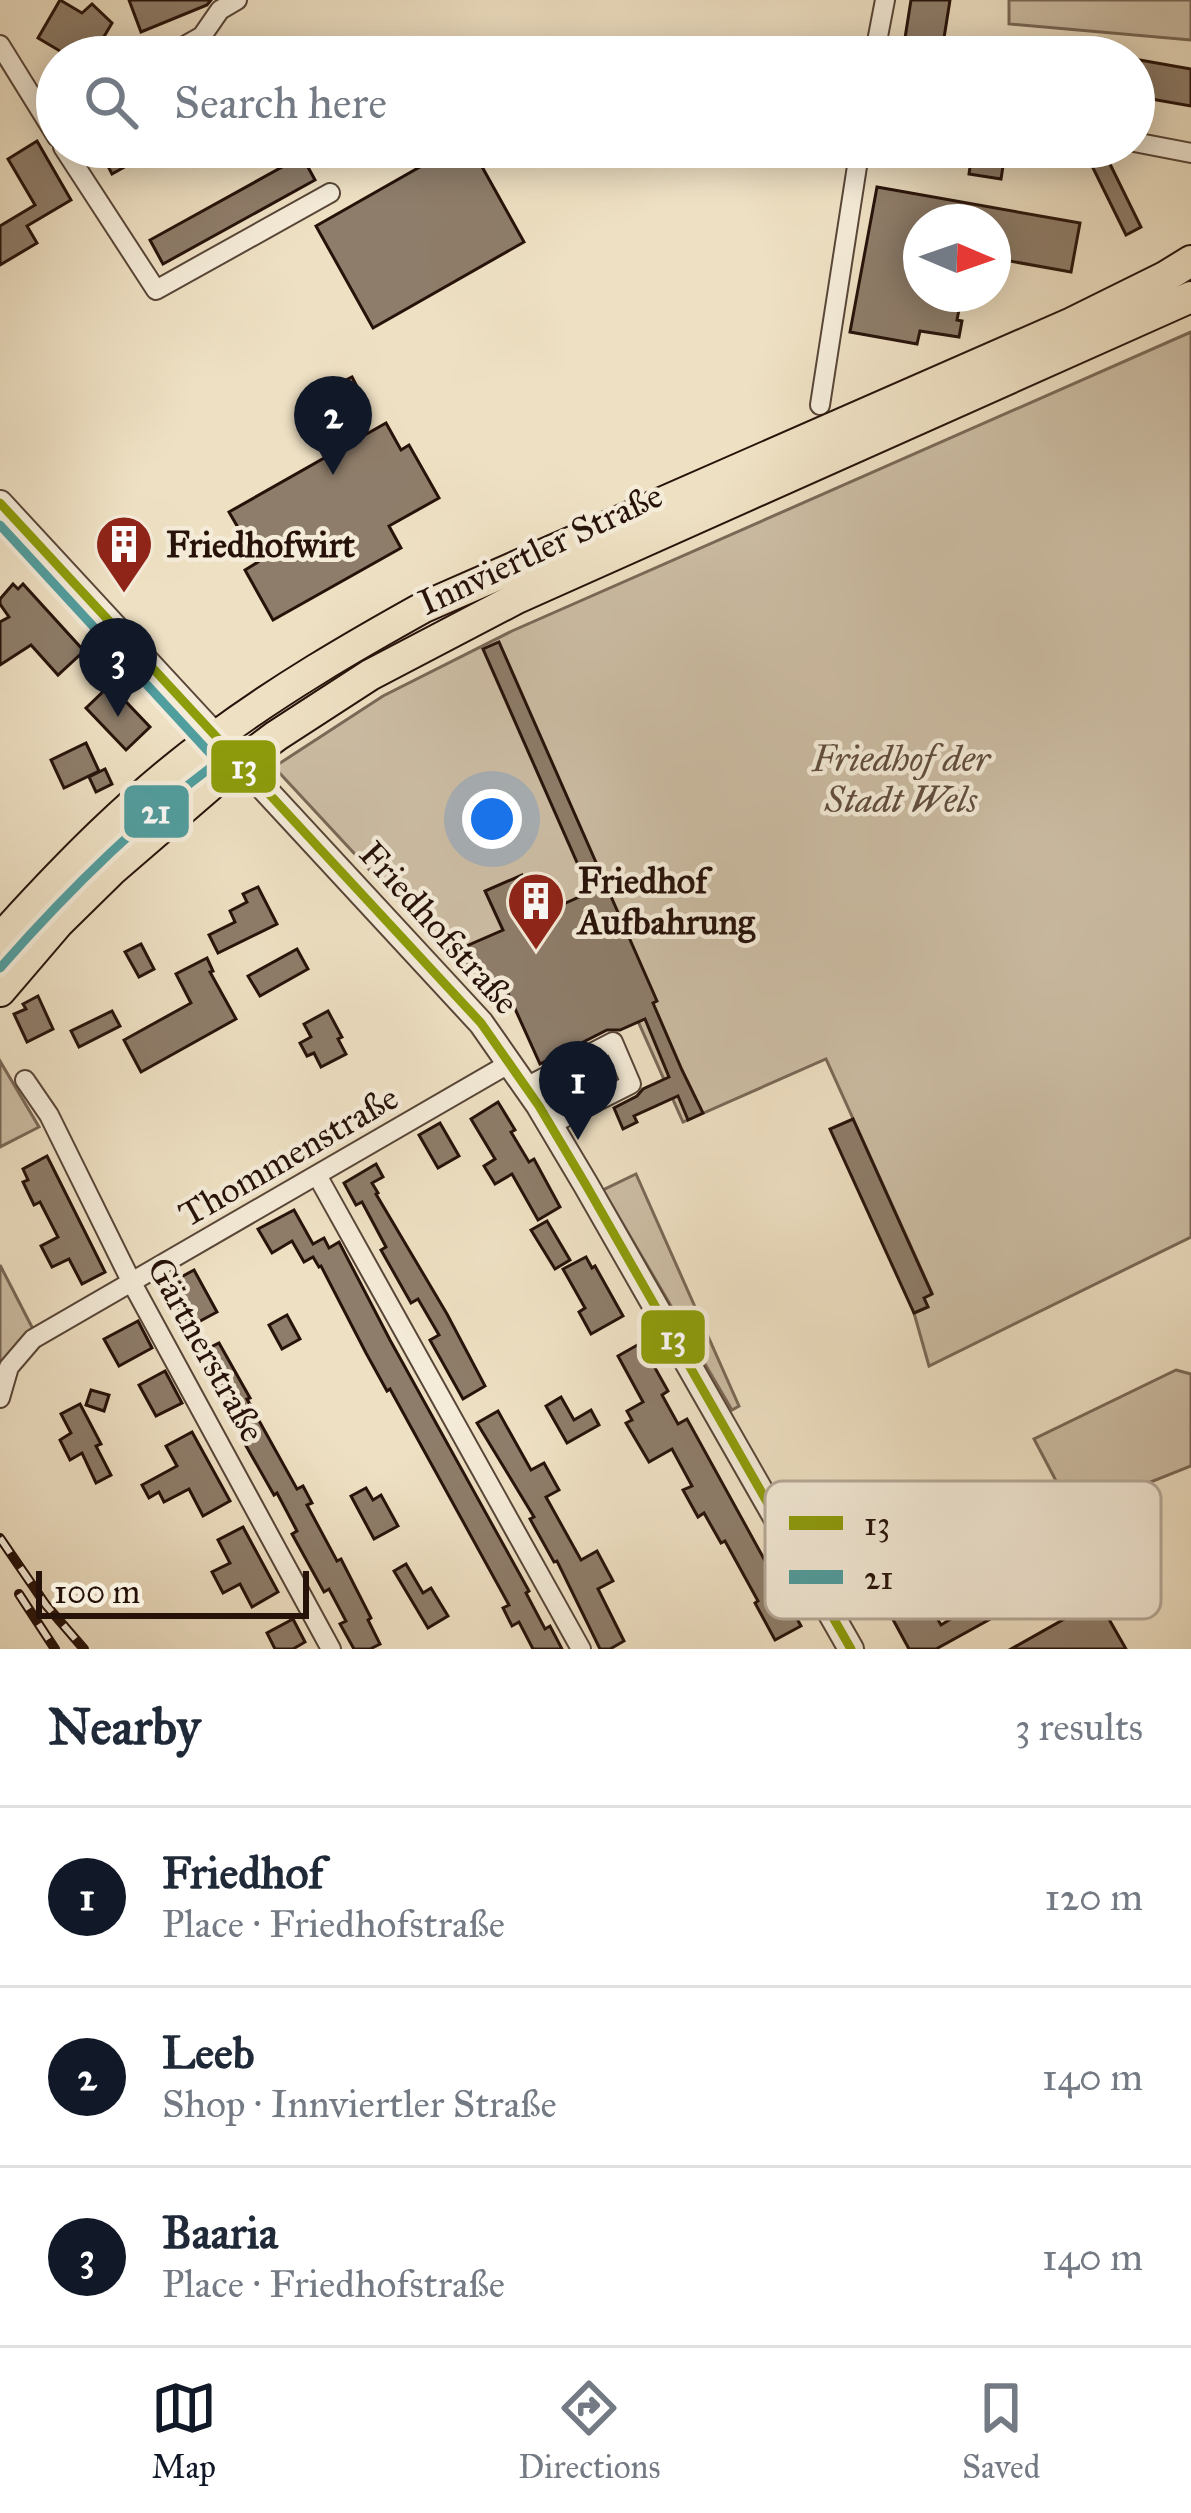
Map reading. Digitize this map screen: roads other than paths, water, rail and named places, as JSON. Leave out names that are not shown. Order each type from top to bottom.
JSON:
[{"type":"main road","name":"Innviertler Straße","points":[[0,939],[88,846],[186,759],[345,651],[424,607],[1072,323],[1191,261]]},
{"type":"main road","name":"Innviertler Straße","points":[[0,991],[111,871],[213,783],[370,675],[517,598],[1191,297]]},
{"type":"street","points":[[202,36],[220,10],[237,0]]},
{"type":"street","points":[[878,36],[885,0]]},
{"type":"street","points":[[0,45],[36,98]]},
{"type":"street","points":[[1155,146],[1191,153]]},
{"type":"street","points":[[78,168],[156,290],[330,193]]},
{"type":"street","points":[[820,405],[857,168]]},
{"type":"street","name":"Friedhofstraße","points":[[0,502],[481,1023],[550,1125],[765,1499]]},
{"type":"street","points":[[526,1087],[614,1042],[631,1084],[550,1125]]},
{"type":"street","name":"Thommenstraße","points":[[0,1398],[9,1367],[33,1339],[510,1063]]},
{"type":"street","name":"Gärtnerstraße","points":[[25,1080],[49,1115],[131,1283],[331,1649]]},
{"type":"street","points":[[318,1177],[581,1649]]},
{"type":"street","name":"Friedhofstraße","points":[[834,1619],[851,1649]]},
{"type":"railway","points":[[0,1538],[46,1605],[84,1649]]},
{"type":"railway","points":[[19,1594],[55,1649]]},
{"type":"place","name":"Leeb","points":[[333,475]]},
{"type":"place","name":"Friedhofwirt","points":[[124,595]]},
{"type":"place","name":"Baaria","points":[[118,717]]},
{"type":"place","name":"Friedhof Aufbahrung","points":[[536,952]]},
{"type":"place","name":"Friedhof","points":[[578,1140]]},
{"type":"park label","name":"Friedhof der Stadt Wels","points":[[901,778]]}]
